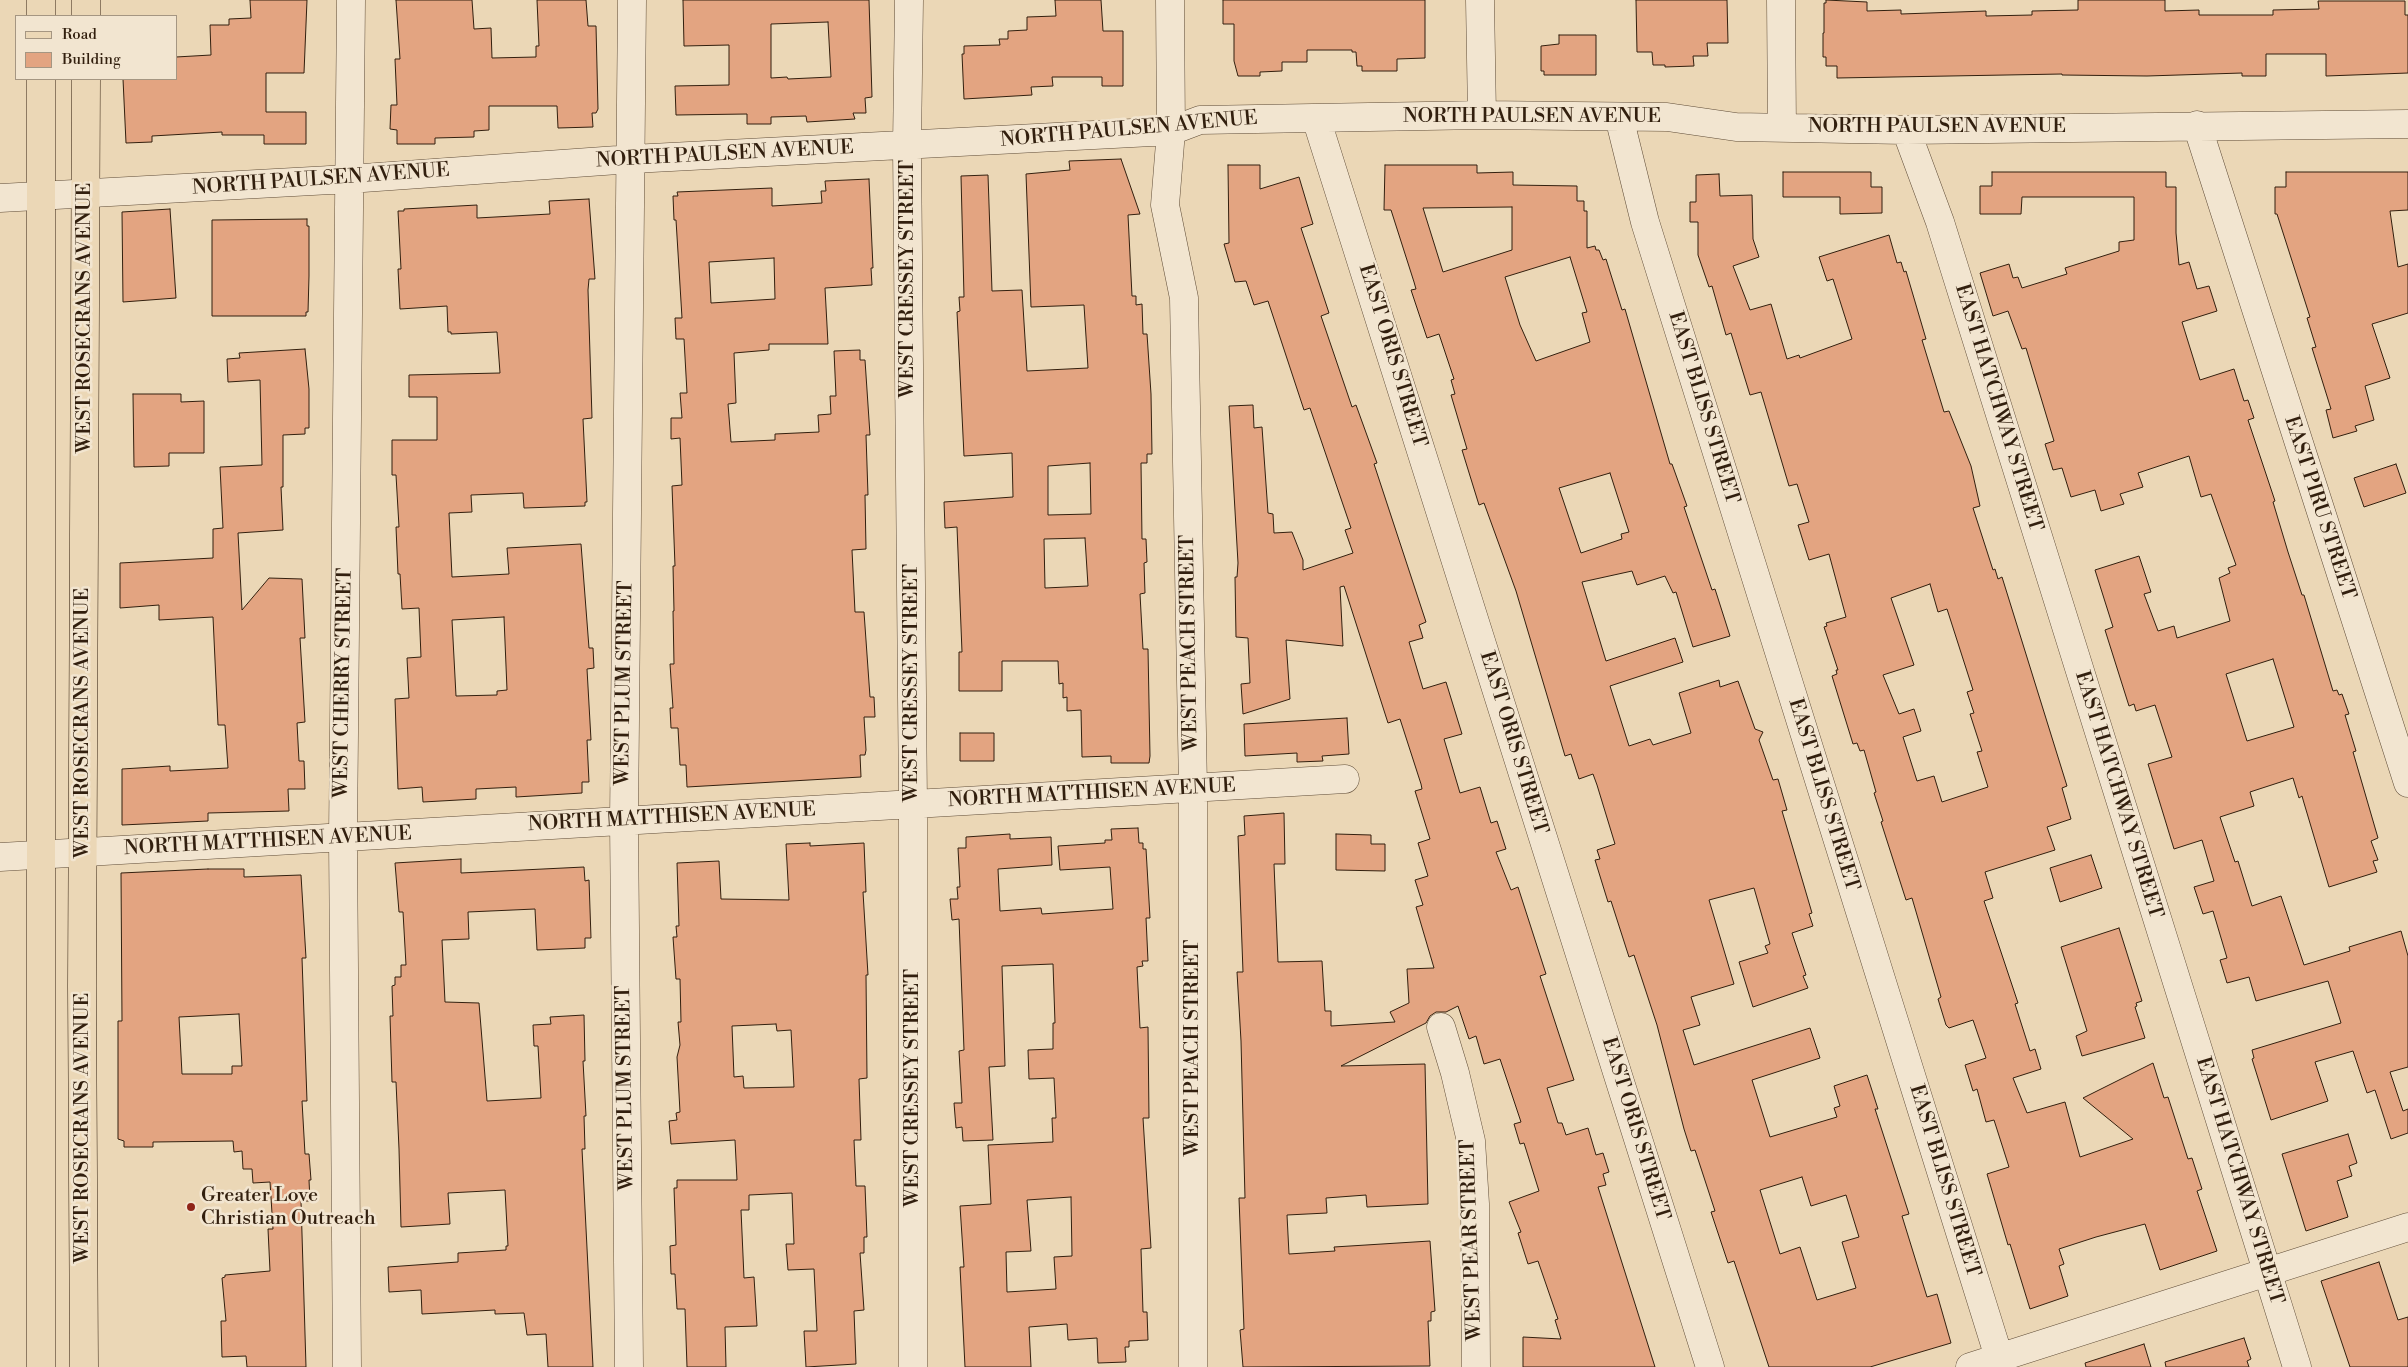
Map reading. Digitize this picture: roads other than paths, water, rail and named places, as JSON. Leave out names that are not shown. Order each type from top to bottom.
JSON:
[{"type":"main road","points":[[41,0],[41,15]]},
{"type":"main road","points":[[86,0],[86,15]]},
{"type":"main road","name":"WEST ROSECRANS AVENUE","points":[[41,80],[41,1367]]},
{"type":"main road","name":"WEST ROSECRANS AVENUE","points":[[84,1367],[82,853],[86,80]]},
{"type":"street","name":"WEST CHERRY STREET","points":[[347,1367],[343,837],[351,0]]},
{"type":"street","name":"WEST PLUM STREET","points":[[629,1367],[624,821],[632,159],[632,0]]},
{"type":"street","name":"WEST CRESSEY STREET","points":[[909,0],[908,146],[913,805],[913,1367]]},
{"type":"street","name":"WEST PEACH STREET","points":[[1170,0],[1171,131],[1165,205],[1184,298],[1193,788],[1193,1367]]},
{"type":"street","points":[[1480,0],[1482,115]]},
{"type":"street","points":[[1781,0],[1782,127]]},
{"type":"street","name":"NORTH PAULSEN AVENUE","points":[[0,198],[349,180],[632,159],[1171,131],[1200,120],[1482,115],[1667,117],[1736,127],[1906,130],[2408,124]]},
{"type":"street","name":"EAST BLISS STREET","points":[[1619,117],[1645,222],[2001,1362]]},
{"type":"street","name":"EAST ORIS STREET","points":[[1316,118],[1710,1367]]},
{"type":"street","name":"EAST PIRU STREET","points":[[2197,126],[2408,784]]},
{"type":"street","name":"EAST HATCHWAY STREET","points":[[1906,130],[1940,222],[2297,1367]]},
{"type":"street","name":"NORTH MATTHISEN AVENUE","points":[[0,857],[1345,779]]},
{"type":"street","name":"WEST PEAR STREET","points":[[1441,1027],[1471,1141],[1475,1204],[1476,1367]]},
{"type":"street","points":[[1970,1367],[2001,1362],[2266,1271],[2408,1226]]},
{"type":"place","name":"Greater Love Christian Outreach","points":[[191,1207]]}]
